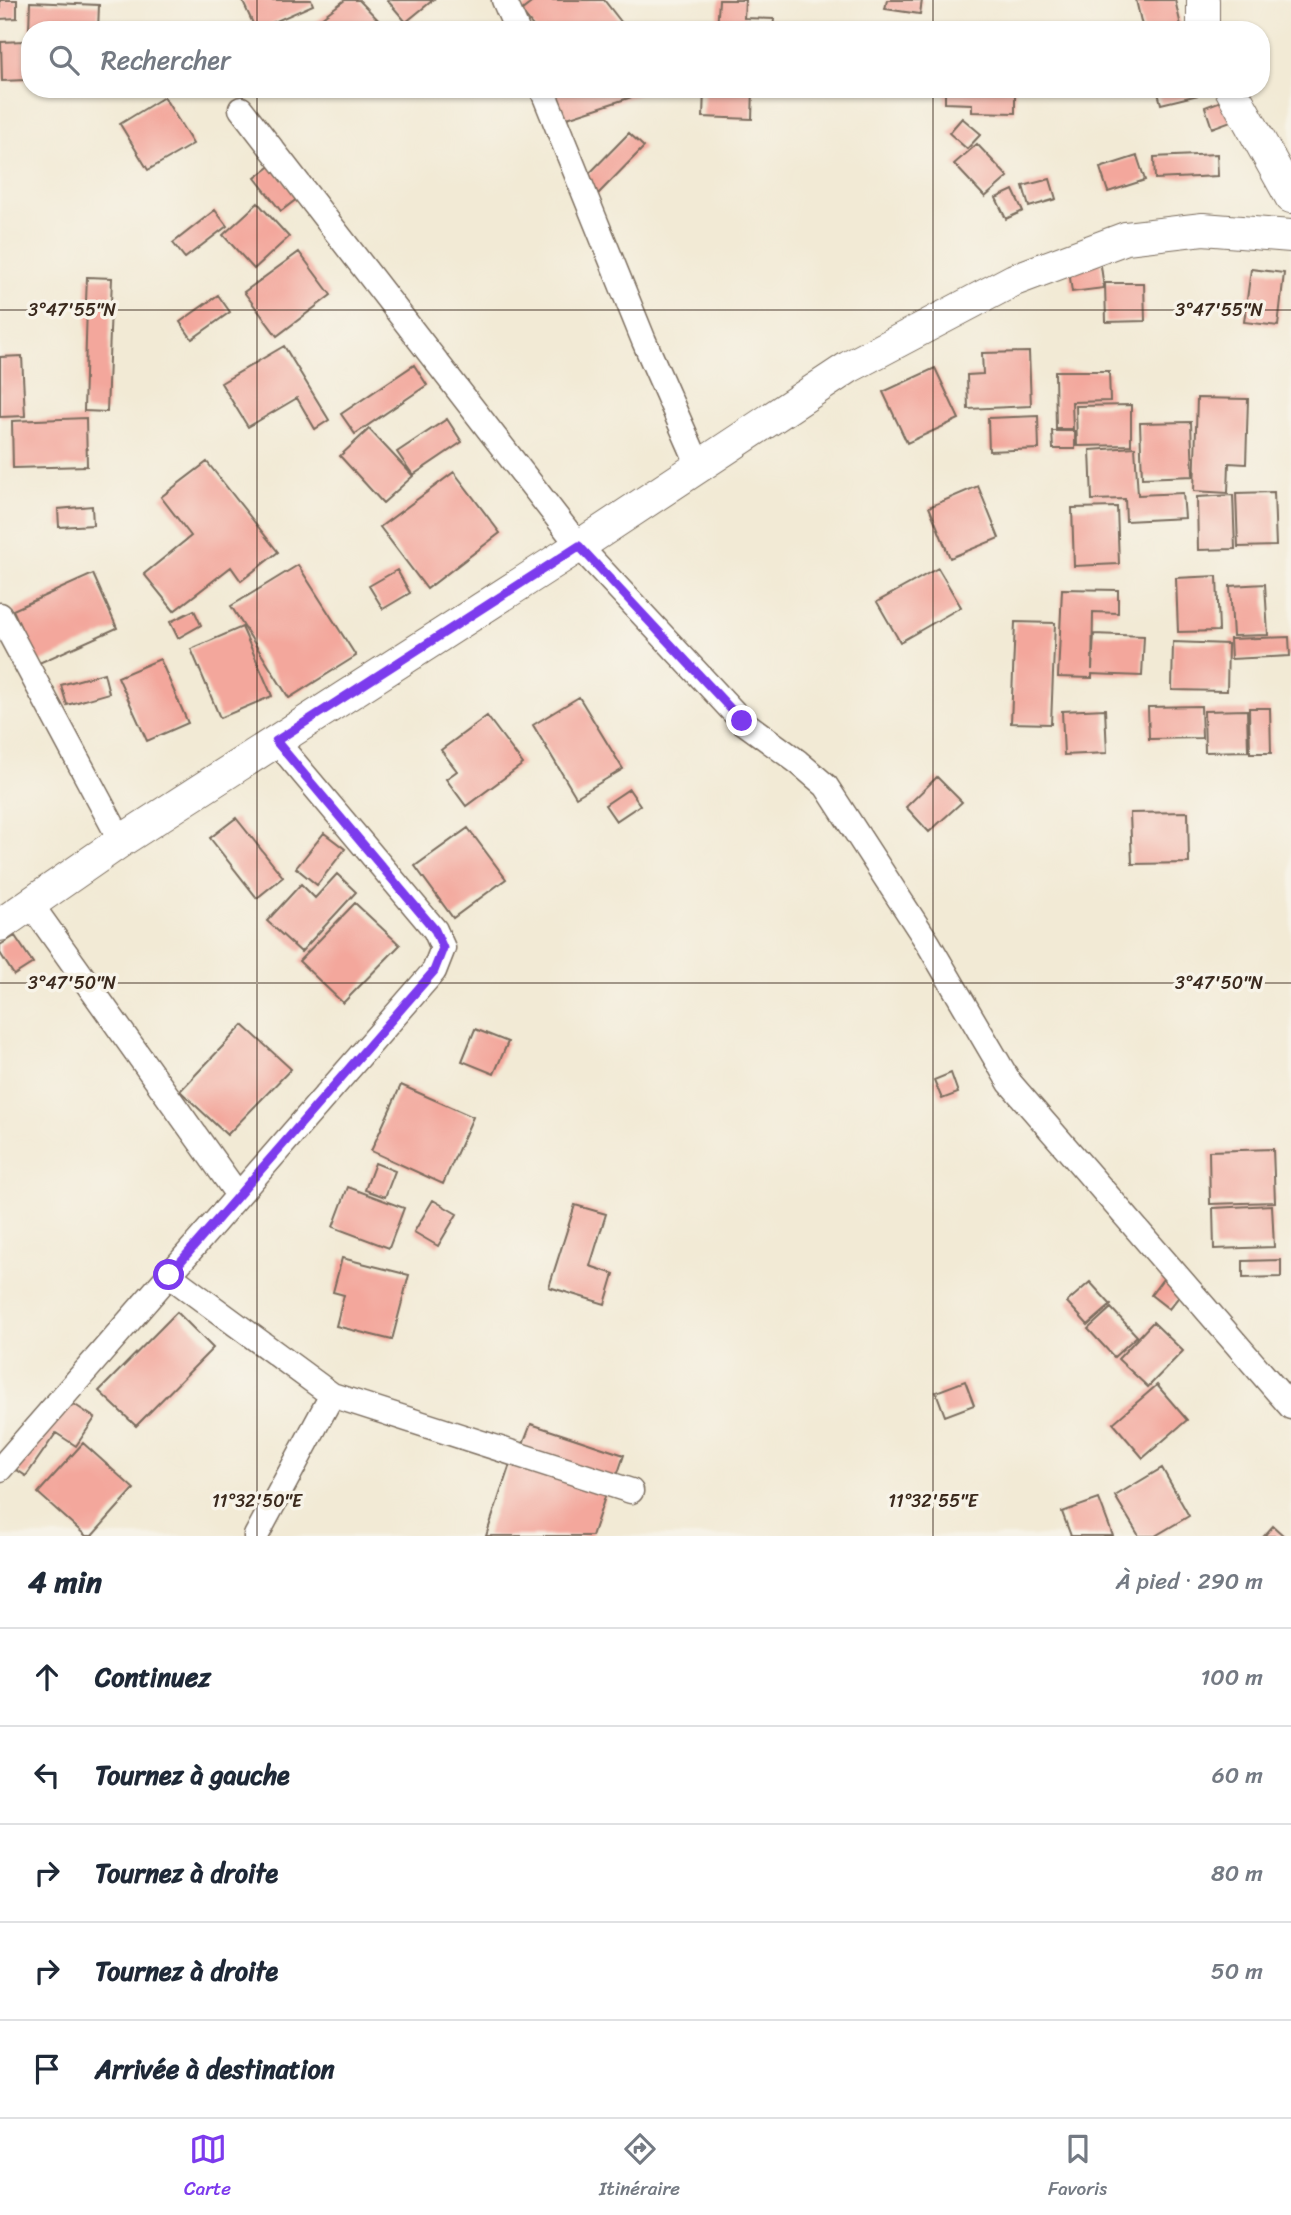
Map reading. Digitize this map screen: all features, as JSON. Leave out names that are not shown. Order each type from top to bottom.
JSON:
[{"type":"street","points":[[504,0],[513,21]]},
{"type":"street","points":[[546,98],[644,341],[699,466]]},
{"type":"street","points":[[1236,98],[1291,197]]},
{"type":"street","points":[[241,109],[579,546],[742,721],[799,762],[826,786],[928,943],[1010,1083],[1291,1407]]},
{"type":"street","points":[[0,925],[121,841],[579,546],[849,366],[1014,280],[1126,238],[1203,229],[1291,236]]},
{"type":"street","points":[[0,615],[8,648],[121,841]]},
{"type":"street","points":[[0,1469],[434,971],[443,948],[435,930],[276,741]]},
{"type":"street","points":[[30,903],[238,1195]]},
{"type":"street","points":[[169,1275],[332,1395],[631,1491]]},
{"type":"street","points":[[256,1536],[332,1395]]},
{"type":"building","points":[[0,0],[17,0],[17,18],[0,19]]},
{"type":"building","points":[[242,0],[311,0],[313,5],[277,21],[252,21]]},
{"type":"building","points":[[345,0],[359,0],[379,21],[317,21]]},
{"type":"building","points":[[387,0],[433,0],[407,21]]},
{"type":"building","points":[[535,0],[604,0],[620,21],[529,21],[521,11]]},
{"type":"building","points":[[719,0],[745,0],[744,18],[774,19],[774,21],[718,21]]},
{"type":"building","points":[[887,0],[922,0],[920,14],[885,9]]},
{"type":"building","points":[[1136,0],[1175,0],[1180,21],[1141,21]]},
{"type":"building","points":[[30,2],[99,5],[98,21],[29,21]]},
{"type":"building","points":[[21,41],[21,80],[2,81],[1,42]]},
{"type":"building","points":[[165,98],[193,144],[148,170],[120,124]]},
{"type":"building","points":[[551,98],[629,98],[558,121]]},
{"type":"building","points":[[704,98],[753,98],[752,119],[703,117]]},
{"type":"building","points":[[945,98],[1015,98],[1015,113],[972,112],[972,104],[945,103]]},
{"type":"building","points":[[1159,98],[1186,98],[1161,104]]},
{"type":"building","points":[[1224,100],[1231,121],[1212,128],[1205,107]]},
{"type":"building","points":[[962,118],[981,134],[967,149],[949,133]]},
{"type":"building","points":[[629,133],[644,147],[597,195],[582,181]]},
{"type":"building","points":[[977,144],[1008,177],[985,197],[954,164]]},
{"type":"building","points":[[1217,154],[1218,176],[1155,179],[1154,157]]},
{"type":"building","points":[[1137,156],[1145,180],[1108,192],[1100,168]]},
{"type":"building","points":[[272,165],[298,198],[281,211],[255,178]]},
{"type":"building","points":[[1050,179],[1056,199],[1029,207],[1023,186]]},
{"type":"building","points":[[1013,190],[1023,211],[1006,219],[996,198]]},
{"type":"building","points":[[258,203],[289,237],[254,269],[223,235]]},
{"type":"building","points":[[215,210],[227,226],[185,258],[173,243]]},
{"type":"building","points":[[299,252],[331,295],[277,336],[244,292]]},
{"type":"building","points":[[1100,259],[1104,288],[1072,292],[1068,264]]},
{"type":"building","points":[[1251,269],[1284,273],[1278,326],[1244,322]]},
{"type":"building","points":[[87,277],[112,278],[111,303],[86,302]]},
{"type":"building","points":[[1105,283],[1144,283],[1145,321],[1106,322]]},
{"type":"building","points":[[218,295],[230,312],[192,339],[180,322]]},
{"type":"building","points":[[87,304],[111,305],[107,412],[84,411]]},
{"type":"building","points":[[284,346],[329,420],[315,429],[297,398],[248,427],[221,383]]},
{"type":"building","points":[[1029,352],[1031,406],[968,409],[967,375],[983,374],[982,353]]},
{"type":"building","points":[[22,356],[25,416],[0,417],[0,357]]},
{"type":"building","points":[[414,365],[427,385],[355,434],[341,414]]},
{"type":"building","points":[[935,368],[959,419],[907,443],[883,392]]},
{"type":"building","points":[[1055,371],[1109,371],[1110,401],[1072,402],[1073,429],[1056,429]]},
{"type":"building","points":[[1197,398],[1248,399],[1246,464],[1229,463],[1228,493],[1194,491]]},
{"type":"building","points":[[1131,405],[1131,445],[1077,446],[1076,406]]},
{"type":"building","points":[[1038,416],[1039,449],[989,451],[988,418]]},
{"type":"building","points":[[86,418],[87,466],[13,468],[12,421]]},
{"type":"building","points":[[447,419],[462,442],[413,475],[397,452]]},
{"type":"building","points":[[1191,422],[1193,476],[1142,478],[1140,423]]},
{"type":"building","points":[[369,429],[413,476],[383,503],[340,456]]},
{"type":"building","points":[[1052,431],[1075,431],[1075,449],[1053,449]]},
{"type":"building","points":[[1135,447],[1138,495],[1183,493],[1185,518],[1126,521],[1125,499],[1092,500],[1090,450]]},
{"type":"building","points":[[207,462],[278,552],[241,581],[231,567],[174,611],[144,574],[191,536],[161,497]]},
{"type":"building","points":[[454,472],[500,533],[427,589],[380,527]]},
{"type":"building","points":[[978,486],[999,538],[950,558],[929,507]]},
{"type":"building","points":[[1274,492],[1276,546],[1238,547],[1236,493]]},
{"type":"building","points":[[1233,495],[1235,549],[1198,550],[1197,497]]},
{"type":"building","points":[[92,506],[93,525],[59,527],[58,509]]},
{"type":"building","points":[[1117,507],[1119,564],[1074,566],[1072,508]]},
{"type":"building","points":[[298,565],[356,656],[289,698],[231,606]]},
{"type":"building","points":[[938,568],[961,607],[900,642],[877,602]]},
{"type":"building","points":[[397,570],[410,593],[383,609],[369,586]]},
{"type":"building","points":[[93,574],[117,628],[37,664],[13,610]]},
{"type":"building","points":[[1217,576],[1219,631],[1178,632],[1176,578]]},
{"type":"building","points":[[1265,584],[1268,635],[1233,636],[1230,586]]},
{"type":"building","points":[[1062,589],[1118,590],[1118,613],[1093,612],[1092,670],[1094,634],[1144,636],[1142,676],[1092,674],[1092,678],[1058,677]]},
{"type":"building","points":[[194,610],[201,625],[178,638],[170,622]]},
{"type":"building","points":[[1015,622],[1055,623],[1051,724],[1011,723]]},
{"type":"building","points":[[242,627],[272,696],[220,718],[191,649]]},
{"type":"building","points":[[1289,637],[1290,656],[1231,659],[1230,639]]},
{"type":"building","points":[[1173,642],[1228,644],[1227,691],[1172,690]]},
{"type":"building","points":[[160,659],[188,723],[147,741],[118,677]]},
{"type":"building","points":[[104,673],[109,693],[67,705],[61,685]]},
{"type":"building","points":[[579,697],[623,769],[576,797],[533,725]]},
{"type":"building","points":[[1201,706],[1202,738],[1149,739],[1148,707]]},
{"type":"building","points":[[1249,708],[1270,708],[1271,753],[1250,753]]},
{"type":"building","points":[[1105,709],[1107,753],[1064,755],[1062,711]]},
{"type":"building","points":[[1247,710],[1248,751],[1205,752],[1204,711]]},
{"type":"building","points":[[487,716],[523,764],[466,806],[446,779],[457,771],[441,750]]},
{"type":"building","points":[[937,777],[962,802],[929,832],[906,807]]},
{"type":"building","points":[[629,789],[640,805],[616,821],[605,805]]},
{"type":"building","points":[[1188,812],[1189,863],[1132,864],[1130,813]]},
{"type":"building","points":[[236,818],[283,877],[257,898],[210,838]]},
{"type":"building","points":[[468,828],[506,879],[453,918],[415,866]]},
{"type":"building","points":[[324,833],[345,849],[317,885],[296,868]]},
{"type":"building","points":[[337,874],[356,892],[301,952],[267,921],[301,884],[315,898]]},
{"type":"building","points":[[355,903],[400,945],[343,1003],[299,961]]},
{"type":"building","points":[[15,936],[33,963],[14,975],[0,953],[0,945]]},
{"type":"building","points":[[243,1025],[291,1069],[227,1135],[180,1091]]},
{"type":"building","points":[[475,1029],[508,1042],[494,1074],[462,1061]]},
{"type":"building","points":[[951,1073],[958,1093],[942,1099],[934,1080]]},
{"type":"building","points":[[401,1085],[473,1117],[443,1184],[371,1151]]},
{"type":"building","points":[[1273,1149],[1275,1202],[1210,1204],[1209,1151]]},
{"type":"building","points":[[375,1163],[395,1171],[385,1197],[365,1190]]},
{"type":"building","points":[[348,1187],[404,1208],[389,1248],[333,1227]]},
{"type":"building","points":[[433,1200],[457,1214],[438,1246],[414,1232]]},
{"type":"building","points":[[575,1205],[606,1214],[590,1266],[614,1274],[605,1304],[549,1287]]},
{"type":"building","points":[[1272,1205],[1274,1247],[1214,1249],[1213,1208]]},
{"type":"building","points":[[342,1258],[409,1275],[392,1340],[336,1326],[344,1295],[333,1292]]},
{"type":"building","points":[[1281,1260],[1281,1277],[1243,1278],[1243,1261]]},
{"type":"building","points":[[1163,1279],[1182,1293],[1169,1309],[1151,1295]]},
{"type":"building","points":[[1090,1282],[1111,1305],[1088,1325],[1067,1302]]},
{"type":"building","points":[[1111,1308],[1137,1336],[1114,1357],[1088,1329]]},
{"type":"building","points":[[177,1312],[213,1348],[136,1426],[99,1391]]},
{"type":"building","points":[[1153,1322],[1183,1351],[1148,1387],[1118,1359]]},
{"type":"building","points":[[965,1381],[974,1405],[945,1416],[936,1392]]},
{"type":"building","points":[[1157,1385],[1187,1420],[1143,1458],[1113,1423]]},
{"type":"building","points":[[63,1397],[95,1418],[76,1446],[56,1433],[26,1476],[14,1468]]},
{"type":"building","points":[[531,1424],[624,1455],[615,1482],[521,1450]]},
{"type":"building","points":[[83,1443],[134,1489],[92,1536],[86,1536],[38,1493]]},
{"type":"building","points":[[514,1452],[610,1482],[592,1536],[486,1536]]},
{"type":"building","points":[[1162,1468],[1189,1516],[1155,1536],[1139,1536],[1115,1496]]},
{"type":"building","points":[[1099,1499],[1113,1536],[1071,1536],[1062,1512]]},
{"type":"building","points":[[1273,1526],[1284,1536],[1264,1536]]},
{"type":"route","points":[[169,1275],[434,971],[443,948],[435,930],[276,741],[579,546],[742,721]]}]
